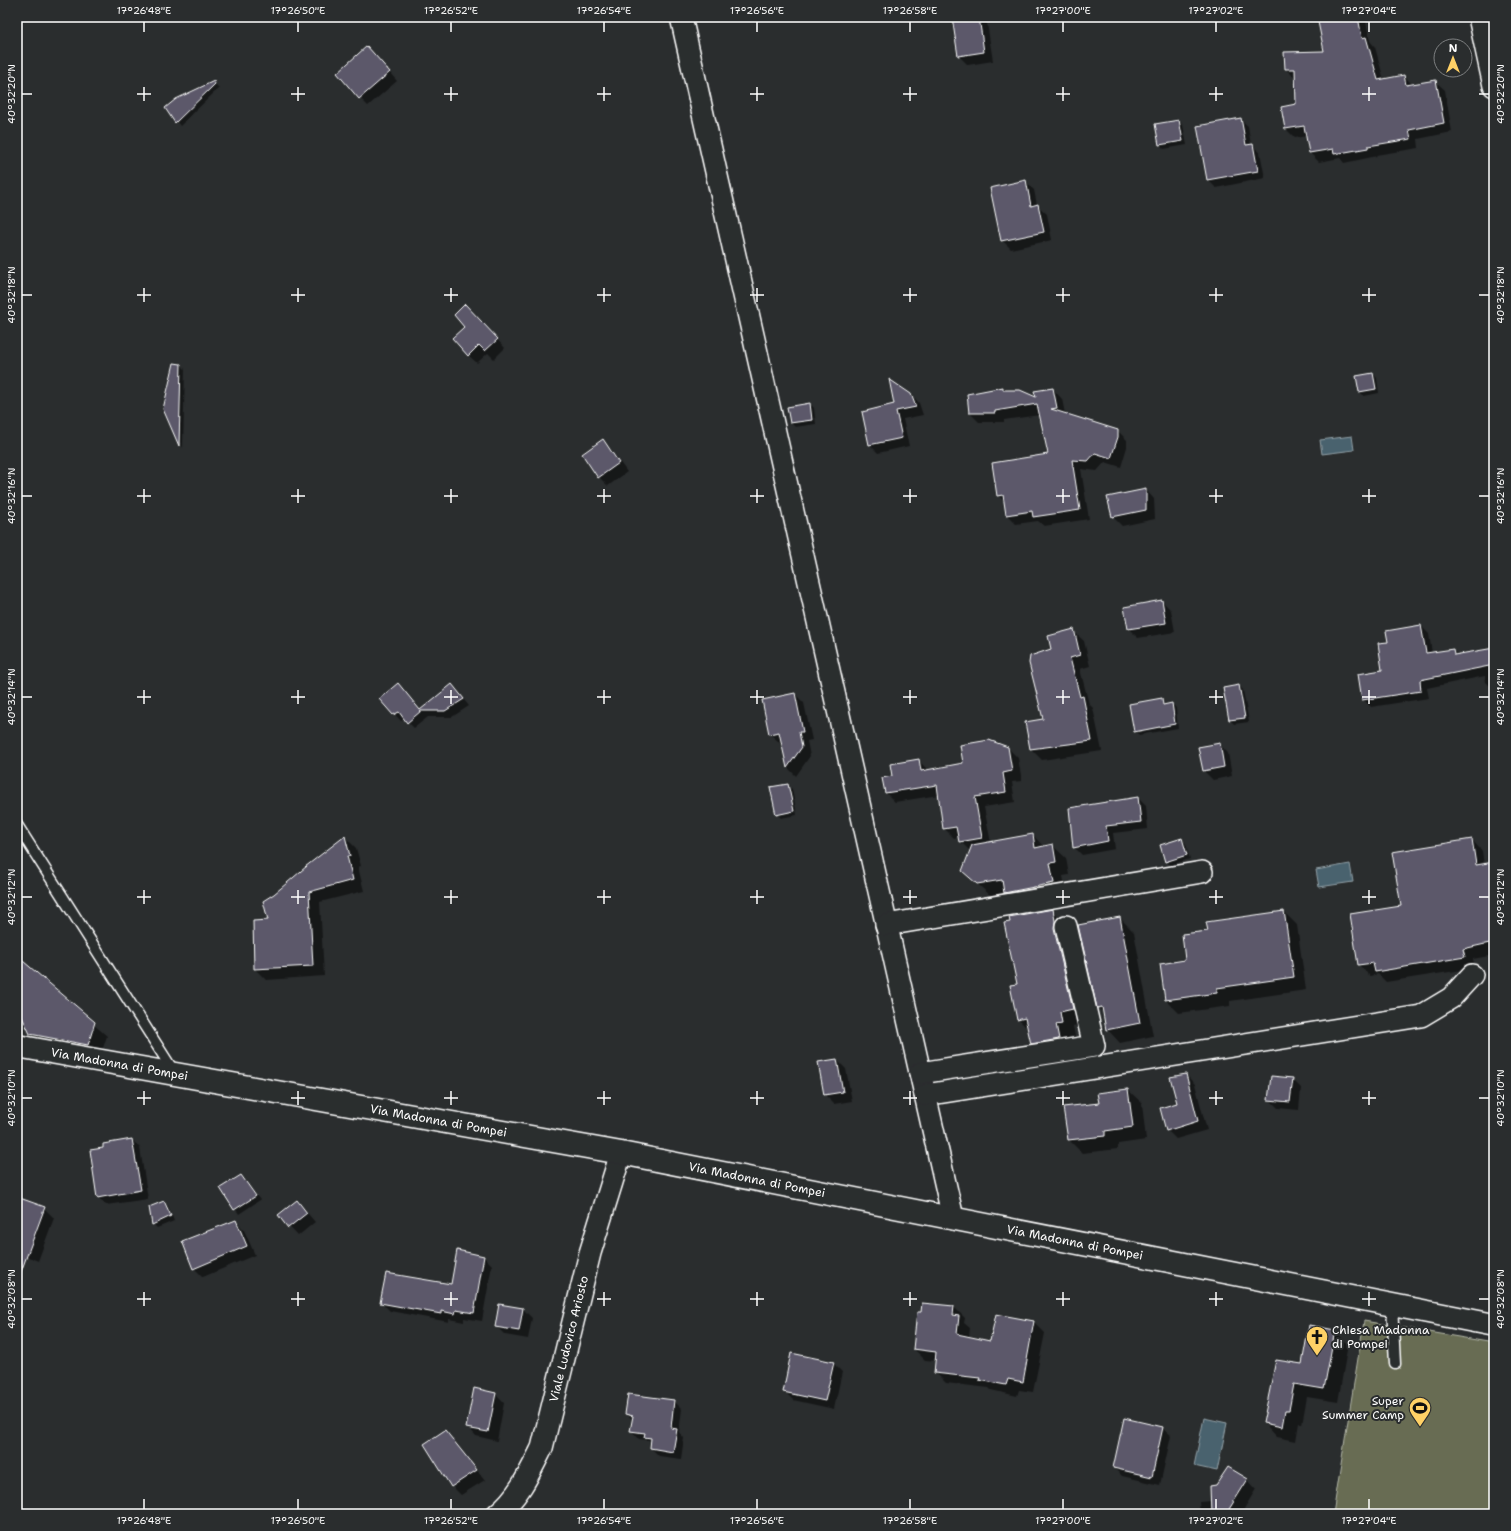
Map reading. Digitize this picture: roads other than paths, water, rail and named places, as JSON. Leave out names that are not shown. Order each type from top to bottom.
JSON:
[{"type":"street","points":[[681,17],[953,1218]]},
{"type":"street","points":[[1479,17],[1494,86]]},
{"type":"street","points":[[886,925],[1202,872]]},
{"type":"street","points":[[920,1073],[1094,1046],[1066,926]]},
{"type":"street","points":[[925,1095],[1421,1016],[1451,998],[1472,975]]},
{"type":"street","name":"Via Madonna di Pompei","points":[[17,1046],[621,1153],[1494,1325]]},
{"type":"street","name":"Viale Ludovico Ariosto","points":[[497,1514],[509,1505],[528,1476],[542,1448],[590,1253],[621,1153]]},
{"type":"lane","points":[[17,825],[175,1074]]},
{"type":"lane","points":[[1392,1305],[1395,1364]]},
{"type":"water","points":[[1352,436],[1354,450],[1322,454],[1320,440]]},
{"type":"water","points":[[1350,864],[1353,882],[1319,887],[1316,870]]},
{"type":"water","points":[[1204,1418],[1227,1423],[1217,1471],[1194,1466]]},
{"type":"place","name":"Chiesa Madonna di Pompei","points":[[1317,1356]]},
{"type":"place","name":"Super Summer Camp","points":[[1420,1428]]}]
